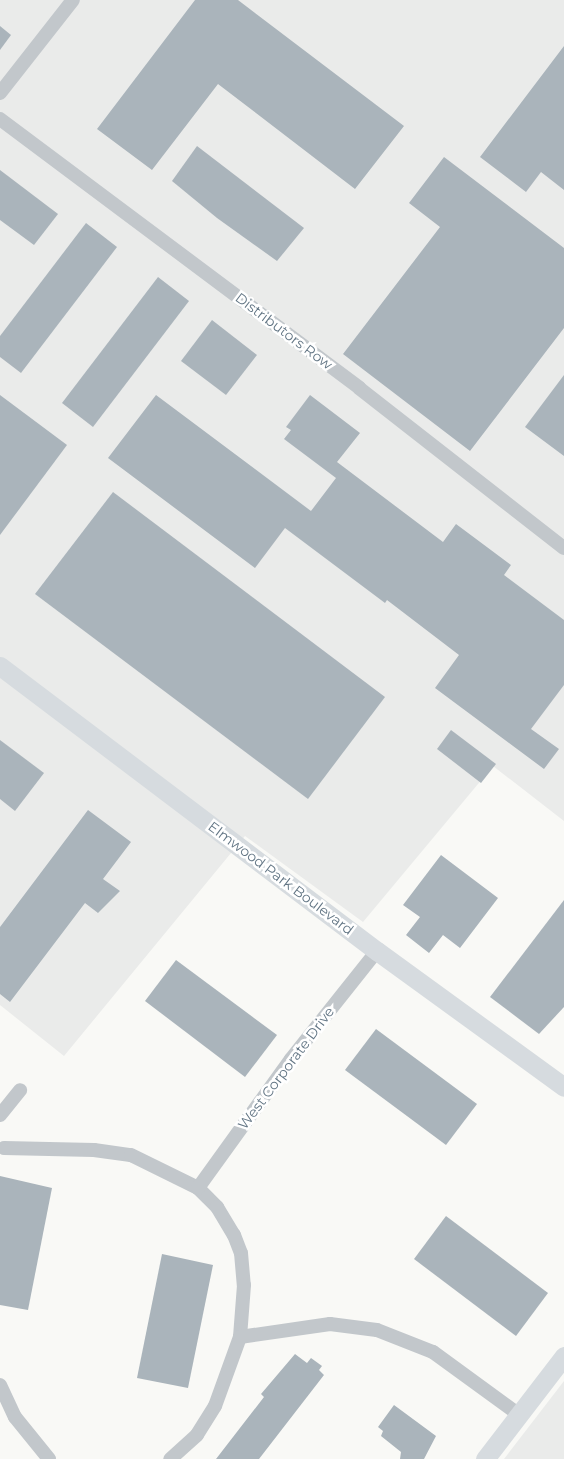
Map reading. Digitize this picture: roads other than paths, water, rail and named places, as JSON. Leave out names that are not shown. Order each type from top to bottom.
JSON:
[{"type":"street","points":[[0,93],[73,0]]},
{"type":"street","name":"Distributors Row","points":[[0,119],[359,388],[564,548]]},
{"type":"street","name":"Elmwood Park Boulevard","points":[[0,666],[378,951],[564,1087]]},
{"type":"street","name":"West Corporate Drive","points":[[198,1188],[291,1059],[378,951]]},
{"type":"street","points":[[0,1116],[20,1090]]},
{"type":"street","points":[[4,1148],[94,1150],[131,1155],[198,1188],[217,1207],[241,1253],[244,1285],[240,1337],[215,1406],[197,1436],[170,1459]]},
{"type":"street","points":[[240,1337],[330,1324],[377,1330],[433,1352],[518,1414]]},
{"type":"street","points":[[485,1459],[564,1356]]},
{"type":"street","points":[[0,1385],[15,1417],[49,1459]]}]
